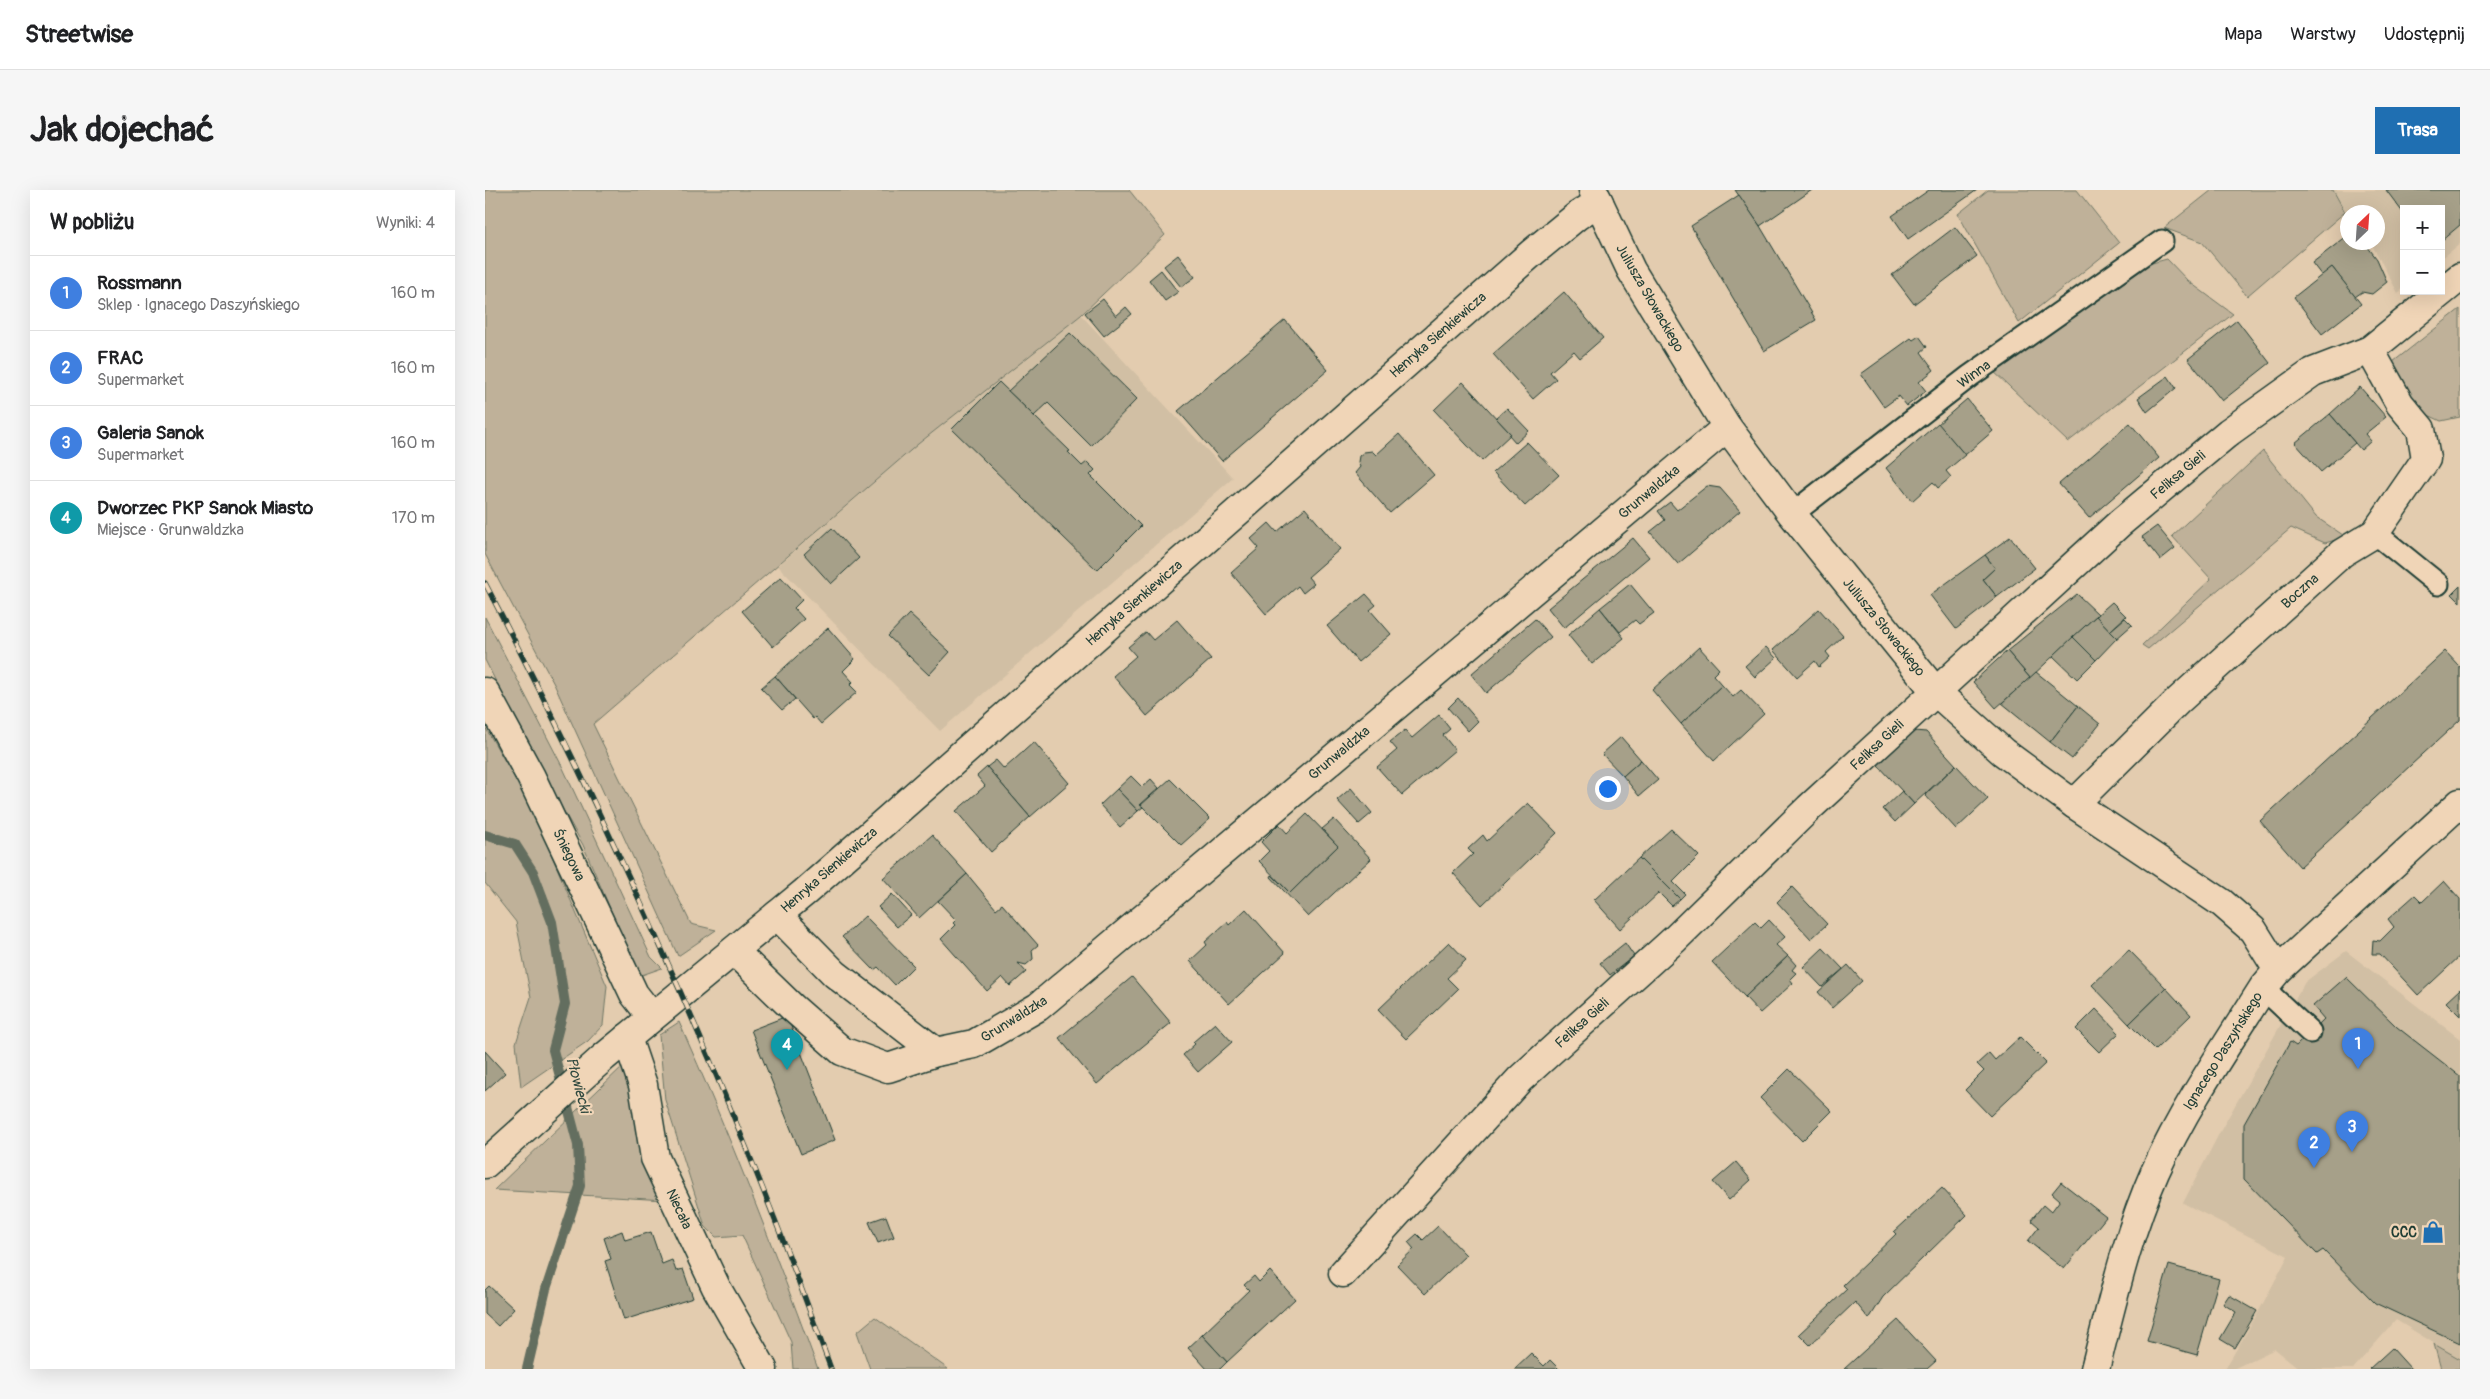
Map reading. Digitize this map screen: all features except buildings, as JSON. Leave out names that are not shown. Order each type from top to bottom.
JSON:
[{"type":"street","name":"Juliusza Słowackiego","points":[[1603,194],[1631,270],[1727,427],[1792,514],[1935,692],[2003,752],[2074,804],[2222,903],[2253,930],[2270,979]]},
{"type":"street","name":"Henryka Sienkiewicza","points":[[485,1164],[604,1057],[777,915],[1526,258],[1603,194]]},
{"type":"street","name":"Feliksa Gieli","points":[[1343,1273],[1520,1079],[1675,939],[1809,808],[2120,523],[2229,432],[2313,372],[2370,350],[2460,277]]},
{"type":"street","name":"Boczna","points":[[2074,804],[2179,700],[2335,559],[2375,532],[2427,459],[2421,429],[2400,404],[2370,350]]},
{"type":"street","name":"Grunwaldzka","points":[[734,951],[793,1008],[843,1051],[888,1068],[936,1052],[974,1044],[1038,1007],[1727,427]]},
{"type":"street","name":"Śniegowa","points":[[485,692],[531,777],[634,994],[652,1017]]},
{"type":"street","name":"Ignacego Daszyńskiego","points":[[2095,1369],[2130,1236],[2155,1173],[2180,1122],[2270,979],[2460,804]]},
{"type":"street","points":[[777,915],[835,974],[936,1052]]},
{"type":"street","name":"Niecała","points":[[627,1038],[643,1085],[655,1158],[717,1287],[763,1369]]},
{"type":"lane","name":"Winna","points":[[1792,514],[1970,376],[2162,241]]},
{"type":"lane","points":[[2375,532],[2438,584]]},
{"type":"lane","points":[[2270,979],[2310,1032]]},
{"type":"shaded area","points":[[485,190],[1129,190],[1165,235],[1081,315],[918,444],[593,724],[691,924],[716,930],[678,956],[555,686],[485,554]]},
{"type":"shaded area","points":[[1988,190],[2077,190],[2119,243],[2019,323],[1958,214]]},
{"type":"shaded area","points":[[2212,190],[2333,190],[2341,205],[2340,216],[2247,296],[2202,242],[2164,228]]},
{"type":"shaded area","points":[[2333,190],[2460,190],[2460,244],[2445,256],[2445,205],[2400,205],[2400,291],[2398,293],[2375,250],[2385,250],[2385,205],[2341,205]]},
{"type":"shaded area","points":[[2167,259],[2188,281],[2233,314],[2068,442],[1991,369],[2141,266]]},
{"type":"shaded area","points":[[2460,309],[2460,417],[2441,421],[2422,412],[2394,375],[2393,362]]},
{"type":"shaded area","points":[[1081,315],[1233,478],[940,731],[778,566],[918,444]]},
{"type":"shaded area","points":[[2263,451],[2316,517],[2346,537],[2325,543],[2291,528],[2148,649],[2142,645],[2211,579],[2172,536]]},
{"type":"shaded area","points":[[485,617],[563,768],[651,957],[662,968],[639,976],[583,845],[540,769],[485,660]]},
{"type":"shaded area","points":[[485,727],[530,804],[607,986],[603,1025],[588,1041],[521,1087],[516,1043],[531,997],[516,922],[485,883]]},
{"type":"shaded area","points":[[2346,951],[2460,1039],[2460,1359],[2396,1320],[2353,1369],[2300,1369],[2275,1349],[2233,1369],[2225,1369],[2288,1256],[2183,1203],[2221,1130],[2305,982]]},
{"type":"shaded area","points":[[679,1022],[751,1194],[818,1369],[793,1369],[791,1342],[742,1235],[716,1237],[705,1226],[665,1100],[659,1035]]},
{"type":"shaded area","points":[[626,1063],[665,1200],[494,1190]]},
{"type":"shaded area","points":[[875,1317],[948,1369],[870,1369],[857,1332]]},
{"type":"shaded area","points":[[2434,1344],[2460,1359],[2460,1369],[2441,1369]]},
{"type":"waterway","name":"Płowiecki","points":[[485,835],[515,844],[533,872],[552,922],[565,1004],[553,1050],[578,1145],[580,1186],[546,1289],[527,1369]]},
{"type":"railway","points":[[485,583],[581,775],[671,970],[755,1168],[831,1369]]},
{"type":"place","name":"Rossmann","points":[[2358,1069]]},
{"type":"place","name":"Dworzec PKP Sanok Miasto","points":[[787,1070]]},
{"type":"place","name":"Galeria Sanok","points":[[2352,1152]]},
{"type":"place","name":"FRAC","points":[[2314,1168]]},
{"type":"place","name":"CCC","points":[[2433,1232]]}]
